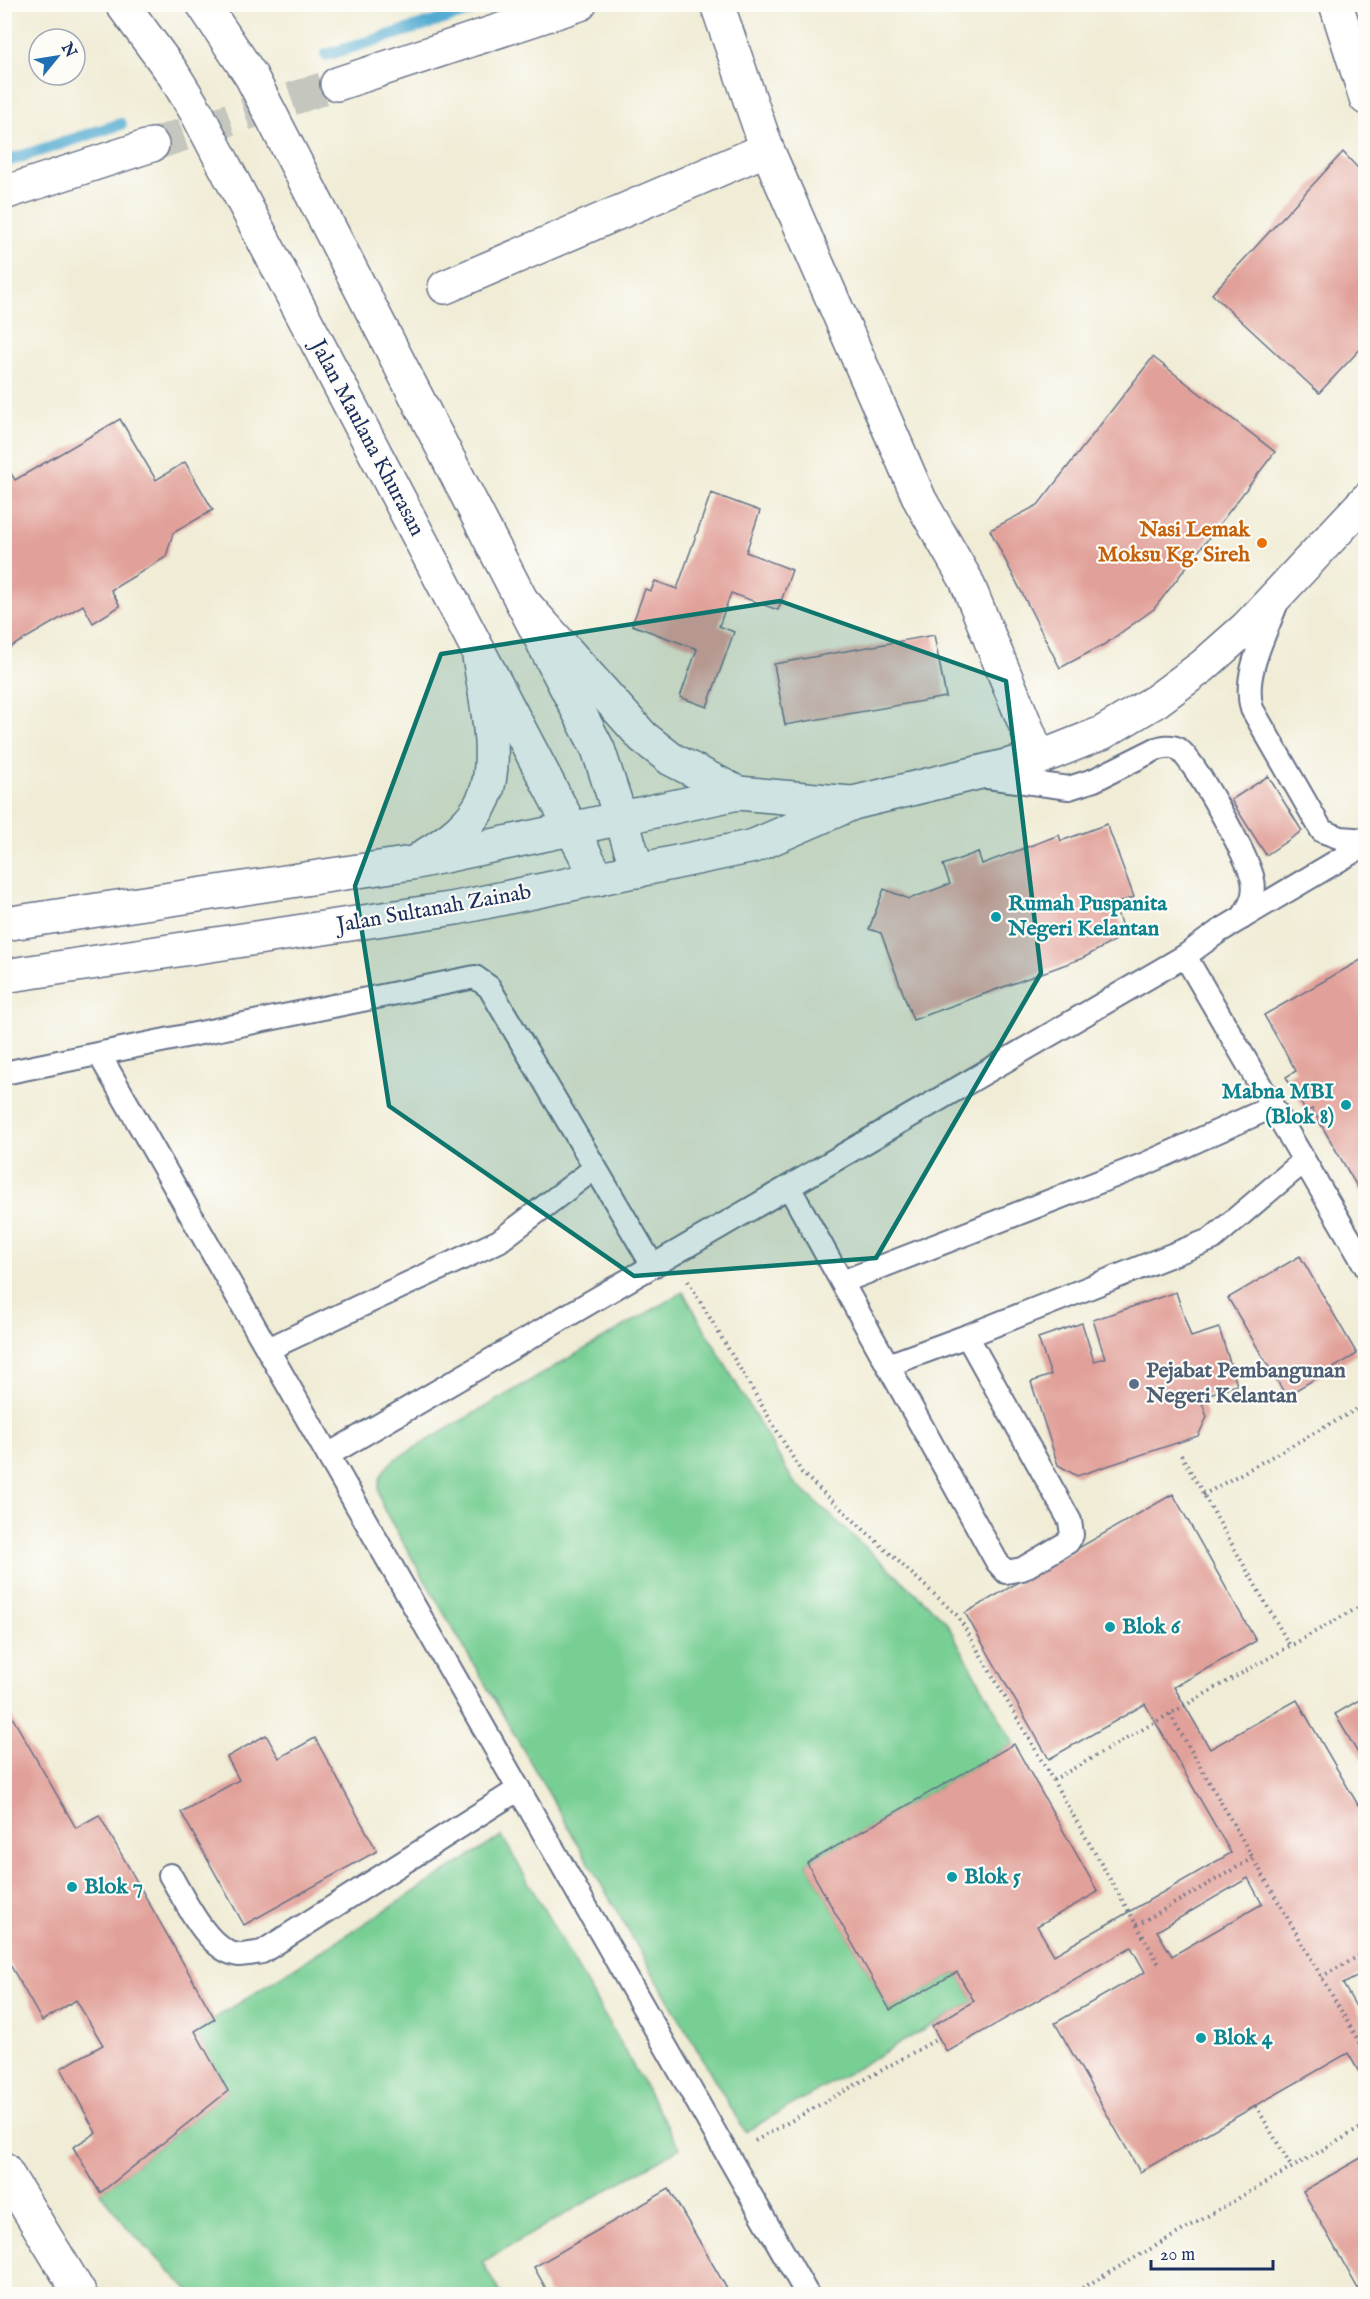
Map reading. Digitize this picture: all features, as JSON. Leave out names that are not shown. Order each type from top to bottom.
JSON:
[{"type":"street","name":"Jalan Maulana Khurasan","points":[[122,4],[172,72],[197,113],[598,879]]},
{"type":"street","points":[[203,4],[251,76],[598,749],[638,871]]},
{"type":"street","points":[[337,84],[580,4]]},
{"type":"street","points":[[717,4],[767,149],[920,500],[966,580],[1039,758]]},
{"type":"street","points":[[1336,4],[1365,98]]},
{"type":"street","points":[[4,194],[152,145]]},
{"type":"street","points":[[445,287],[767,149]]},
{"type":"street","name":"Jalan Sultanah Zainab","points":[[4,976],[456,908],[638,871],[754,846],[853,803],[1039,758],[1102,733],[1156,701],[1203,666],[1247,627],[1365,500]]},
{"type":"street","points":[[521,600],[643,737],[671,759],[738,793]]},
{"type":"street","points":[[412,863],[446,842],[469,821],[484,798],[490,769],[490,734],[478,650]]},
{"type":"street","name":"Jalan Sultanah Zainab","points":[[4,924],[412,863],[738,793],[853,803]]},
{"type":"street","points":[[4,2169],[80,2295]]},
{"type":"lane","points":[[1282,589],[1253,670],[1248,696],[1252,709],[1322,831],[1341,838],[1365,842]]},
{"type":"lane","points":[[970,775],[1069,788],[1094,780],[1156,749],[1167,746],[1178,749],[1190,759],[1249,867],[1254,891],[1250,906],[1242,918]]},
{"type":"lane","points":[[328,1455],[1185,956],[1365,842]]},
{"type":"lane","points":[[1185,956],[1365,1267]]},
{"type":"lane","points":[[4,1073],[475,977],[489,987],[653,1266]]},
{"type":"lane","points":[[99,1054],[807,2295]]},
{"type":"lane","points":[[842,1282],[1145,1164],[1272,1107]]},
{"type":"lane","points":[[888,1365],[1212,1239],[1304,1161]]},
{"type":"lane","points":[[268,1349],[499,1241],[595,1168]]},
{"type":"lane","points":[[789,1187],[997,1562],[1006,1572],[1014,1572],[1062,1547],[1072,1535],[1072,1529],[967,1336]]},
{"type":"lane","points":[[170,1875],[202,1929],[221,1947],[238,1955],[262,1952],[519,1789]]},
{"type":"path","points":[[673,1254],[802,1473],[958,1616],[1159,1964]]},
{"type":"path","points":[[1203,1495],[1365,1404]]},
{"type":"path","points":[[1181,1455],[1290,1646]]},
{"type":"path","points":[[1053,1780],[1365,1603]]},
{"type":"path","points":[[1170,1714],[1365,2054]]},
{"type":"path","points":[[1137,1925],[1253,1858]]},
{"type":"path","points":[[1321,1977],[1365,1952]]},
{"type":"path","points":[[728,2156],[939,2038]]},
{"type":"path","points":[[1256,2106],[1292,2168]]},
{"type":"path","points":[[1072,2295],[1365,2125]]},
{"type":"highlighted area","points":[[780,601],[1006,681],[1041,973],[876,1258],[634,1276],[389,1106],[355,886],[441,654]]},
{"type":"green space","points":[[683,1292],[793,1481],[945,1620],[1014,1744],[807,1863],[890,2010],[957,1972],[974,2001],[745,2132],[383,1508],[379,1494],[381,1476],[395,1459]]},
{"type":"green space","points":[[502,1836],[680,2148],[482,2262],[501,2294],[193,2294],[131,2232],[100,2193],[228,2091],[195,2031]]},
{"type":"building","points":[[1343,152],[1366,177],[1366,343],[1319,393],[1212,294]]},
{"type":"building","points":[[1153,357],[1275,452],[1154,609],[1105,644],[1060,668],[990,530],[1038,505]]},
{"type":"building","points":[[120,419],[156,480],[185,462],[213,510],[173,533],[166,557],[111,590],[120,606],[93,623],[83,605],[11,647],[4,636],[4,462],[15,480]]},
{"type":"building","points":[[711,493],[760,511],[746,552],[792,570],[778,610],[731,593],[719,626],[734,632],[707,707],[680,697],[697,649],[632,625],[645,589],[651,591],[655,581],[677,589]]},
{"type":"building","points":[[934,635],[946,697],[785,725],[774,664]]},
{"type":"building","points":[[1268,776],[1302,831],[1266,855],[1231,800]]},
{"type":"building","name":"Rumah Puspanita Negeri Kelantan","points":[[1107,824],[1134,897],[1114,904],[1125,935],[1083,958],[913,1020],[881,933],[869,929],[884,889],[909,899],[950,884],[943,865],[978,852],[982,864],[1059,835],[1061,841]]},
{"type":"building","points":[[1366,957],[1366,1202],[1312,1109],[1306,1112],[1286,1077],[1296,1071],[1264,1015]]},
{"type":"building","points":[[1300,1256],[1357,1354],[1286,1396],[1228,1298]]},
{"type":"building","name":"Pejabat Pembangunan Negeri Kelantan","points":[[1176,1292],[1191,1337],[1219,1328],[1237,1385],[1200,1397],[1207,1417],[1198,1436],[1077,1476],[1058,1465],[1031,1382],[1051,1375],[1038,1338],[1082,1323],[1094,1361],[1105,1358],[1093,1320]]},
{"type":"building","points":[[1173,1494],[1256,1641],[1174,1687],[1210,1749],[1297,1700],[1358,1805],[1366,1800],[1366,1972],[1343,1984],[1366,2024],[1366,2084],[1348,2053],[1140,2172],[1055,2023],[1145,1972],[1131,1947],[947,2052],[932,2026],[974,2001],[957,1972],[890,2010],[807,1863],[1014,1744],[1098,1892],[1037,1926],[1054,1955],[1231,1853],[1145,1704],[1049,1759],[965,1613]],"holes":[[[1248,1878],[1262,1904],[1172,1956],[1157,1931]]]},
{"type":"building","points":[[1366,1696],[1366,1767],[1335,1714]]},
{"type":"building","points":[[4,1703],[76,1828],[99,1815],[215,2019],[195,2031],[228,2091],[100,2193],[73,2147],[96,2133],[61,2068],[103,2045],[76,2000],[42,2021],[4,1954]]},
{"type":"building","points":[[266,1735],[279,1758],[315,1738],[377,1851],[244,1925],[181,1812],[239,1780],[227,1757]]},
{"type":"building","points":[[1366,2155],[1366,2294],[1361,2294],[1303,2191]]},
{"type":"building","points":[[669,2189],[730,2294],[549,2294],[534,2267]]},
{"type":"waterway","points":[[326,55],[492,4]]},
{"type":"waterway","points":[[4,162],[121,124]]},
{"type":"tunnel","points":[[152,145],[337,84]]},
{"type":"place","name":"Nasi Lemak Moksu Kg. Sireh","points":[[1262,543]]},
{"type":"place","name":"Rumah Puspanita Negeri Kelantan","points":[[996,917]]},
{"type":"place","name":"Mabna MBI (Blok 8)","points":[[1346,1105]]},
{"type":"place","name":"Pejabat Pembangunan Negeri Kelantan","points":[[1134,1384]]},
{"type":"place","name":"Blok 6","points":[[1110,1627]]},
{"type":"place","name":"Blok 5","points":[[952,1877]]},
{"type":"place","name":"Blok 7","points":[[72,1887]]},
{"type":"place","name":"Blok 4","points":[[1201,2038]]}]
